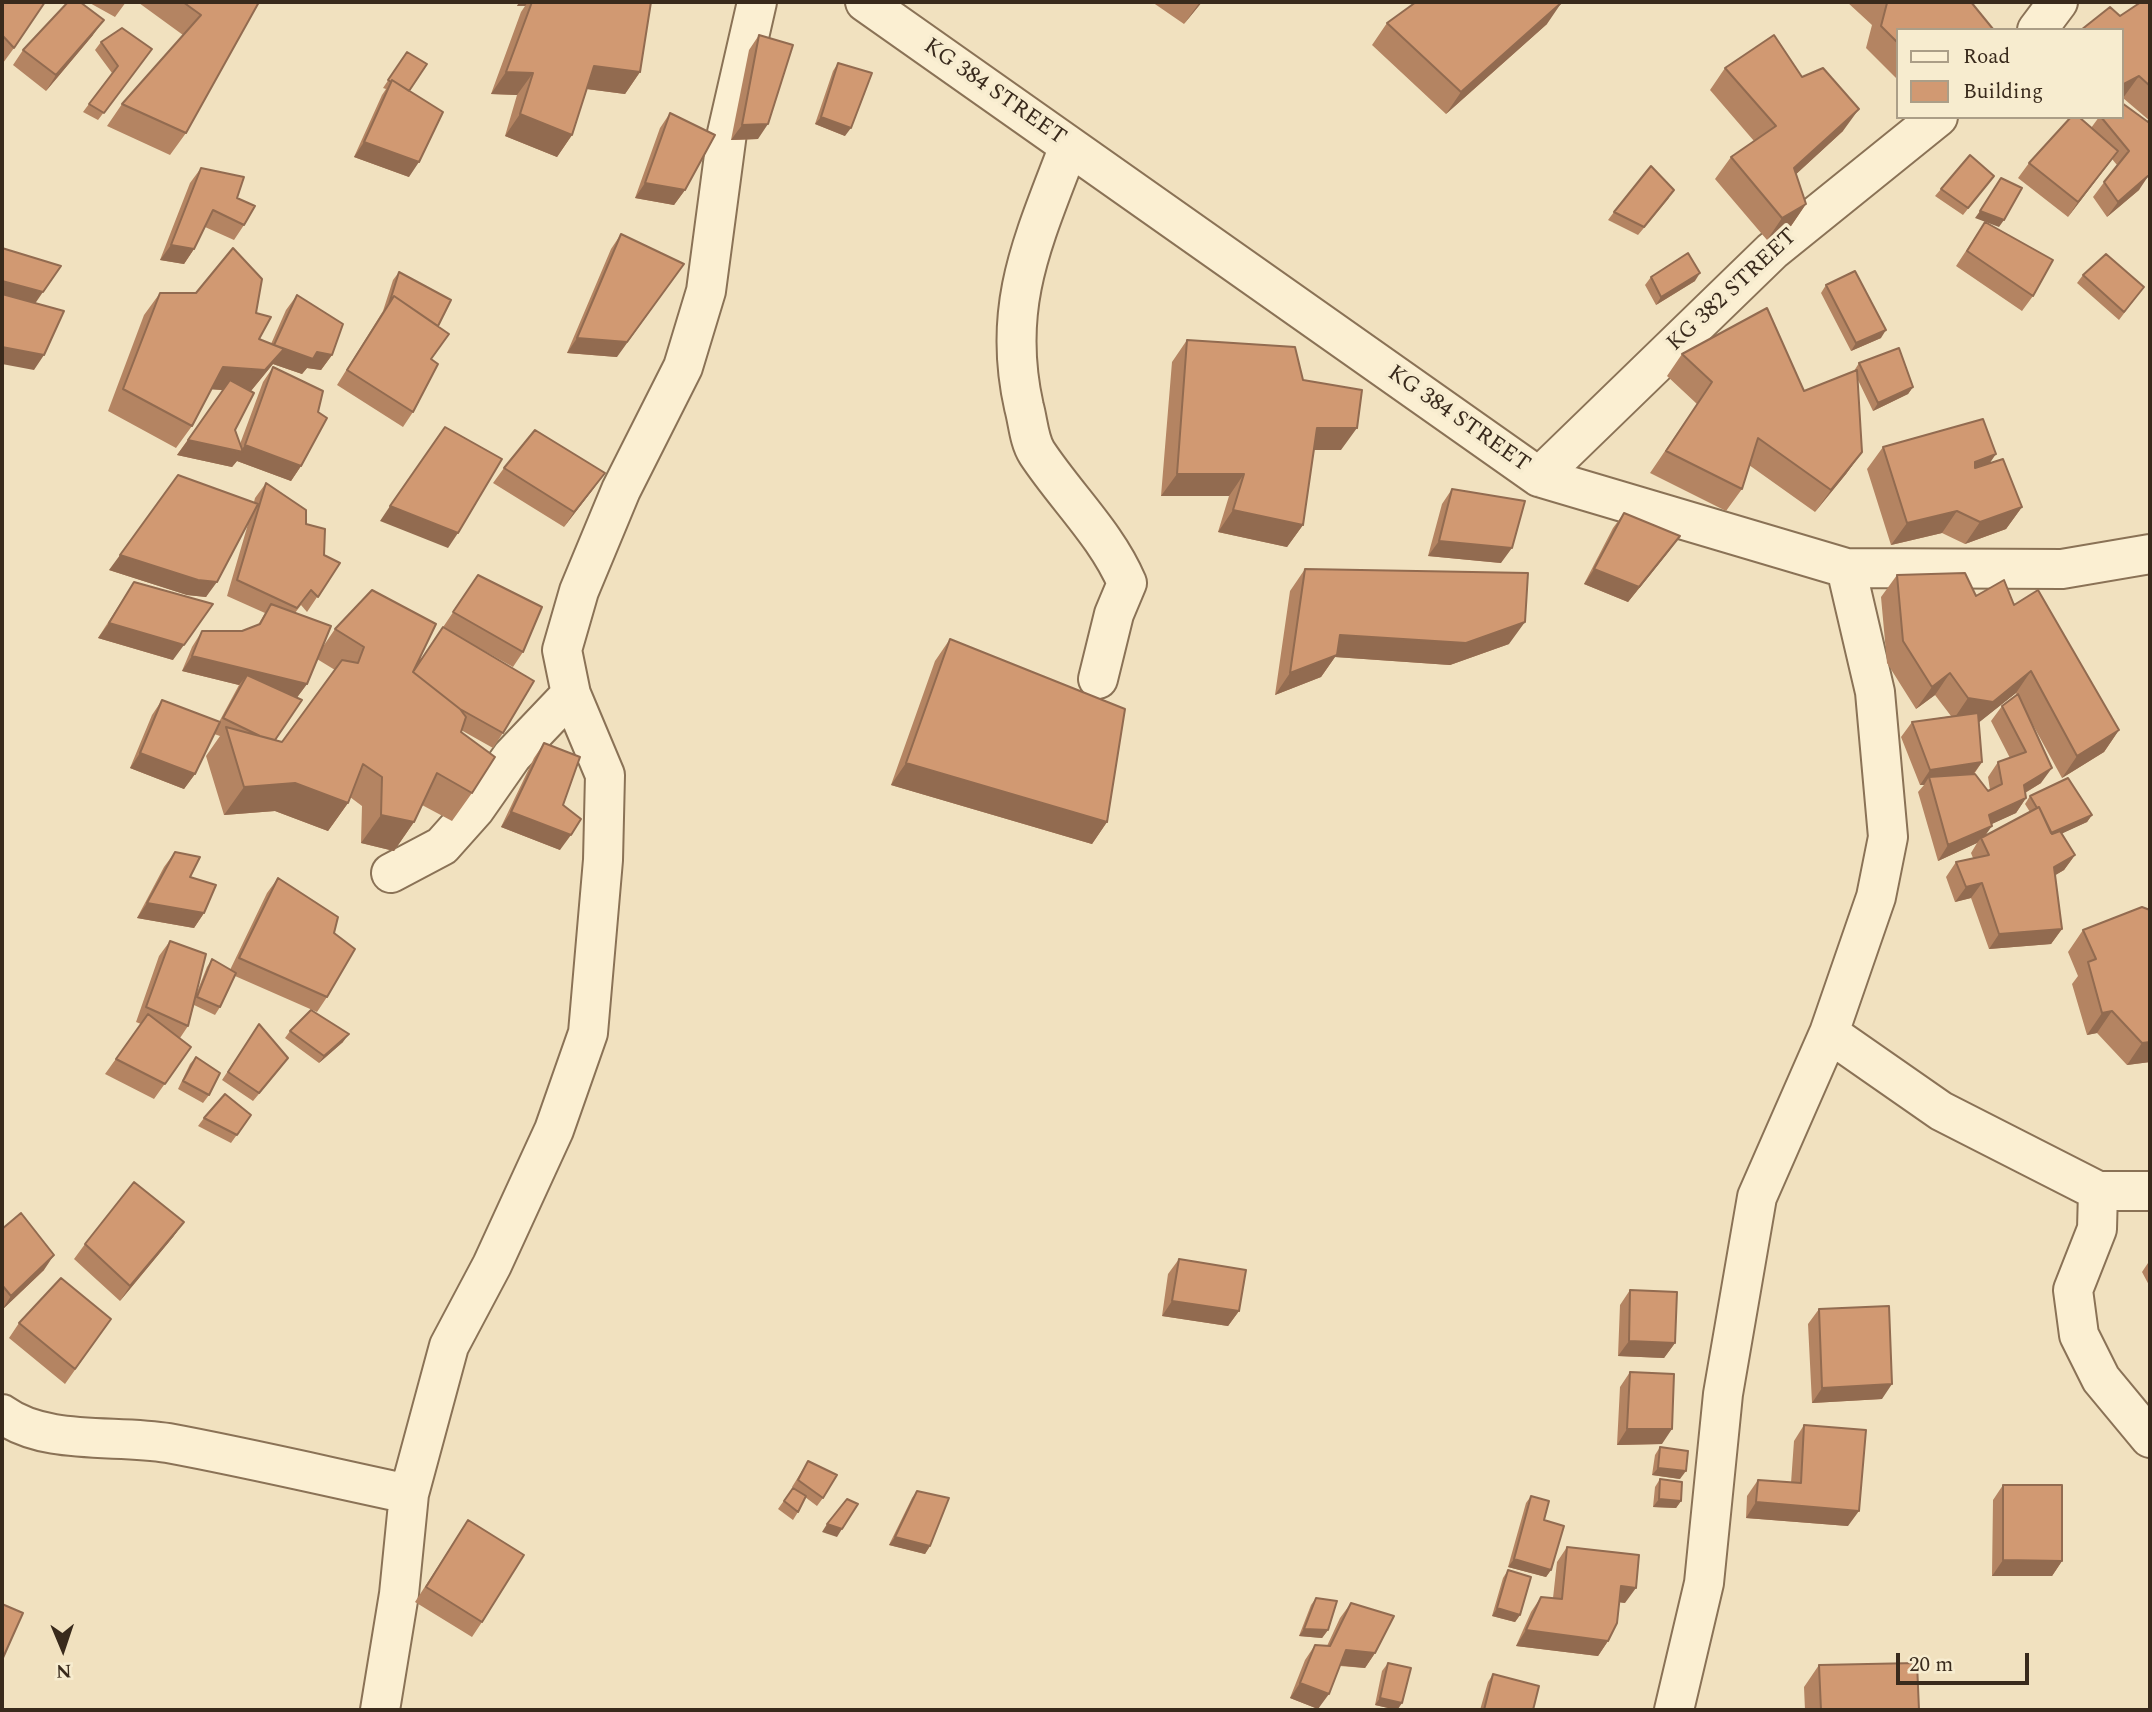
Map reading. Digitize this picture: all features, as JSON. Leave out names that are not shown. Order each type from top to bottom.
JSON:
[{"type":"street","points":[[380,1710],[399,1594],[409,1494],[449,1346],[492,1265],[554,1130],[588,1033],[603,860],[605,775],[571,694],[562,650],[579,591],[621,490],[683,367],[706,291],[727,133],[757,2]]},
{"type":"street","name":"KG 384 STREET","points":[[865,2],[1539,477],[1846,568],[2062,569],[2150,554]]},
{"type":"street","points":[[2038,28],[2058,2]]},
{"type":"street","name":"KG 382 STREET","points":[[1539,477],[1772,251],[1936,119]]},
{"type":"street","points":[[1069,145],[1024,266],[1017,318],[1016,371],[1034,450],[1115,556],[1127,583],[1114,614],[1098,678]]},
{"type":"street","points":[[1674,1710],[1704,1583],[1723,1394],[1758,1197],[1829,1033],[1876,897],[1888,837],[1875,692],[1846,568]]},
{"type":"street","points":[[391,873],[442,845],[475,809],[512,756],[571,694]]},
{"type":"street","points":[[1829,1033],[1941,1111],[2098,1191],[2150,1191]]},
{"type":"street","points":[[2098,1191],[2097,1229],[2073,1290],[2080,1335],[2101,1379],[2150,1438]]},
{"type":"street","points":[[2,1414],[18,1426],[60,1433],[165,1443],[409,1494]]},
{"type":"building","points":[[2,2],[45,2],[14,48],[2,35]]},
{"type":"building","points":[[68,2],[80,2],[104,20],[56,75],[23,50]]},
{"type":"building","points":[[183,2],[259,2],[186,133],[122,104],[201,15]]},
{"type":"building","points":[[532,2],[651,2],[640,72],[594,66],[572,135],[520,114],[533,73],[506,72]]},
{"type":"building","points":[[1416,2],[1562,2],[1461,92],[1387,23]]},
{"type":"building","points":[[1971,2],[1992,28],[1896,28],[1896,41],[1881,26],[1887,3]]},
{"type":"building","points":[[2141,2],[2150,2],[2150,86],[2139,76],[2124,84],[2124,28],[2084,28],[2110,7],[2120,16]]},
{"type":"building","points":[[122,28],[152,49],[104,113],[89,104],[118,66],[101,42]]},
{"type":"building","points":[[759,35],[793,45],[768,124],[742,125]]},
{"type":"building","points":[[1774,35],[1802,77],[1823,68],[1859,109],[1794,168],[1806,204],[1782,218],[1731,157],[1776,126],[1725,68]]},
{"type":"building","points":[[407,52],[427,64],[409,91],[388,80]]},
{"type":"building","points":[[838,63],[872,73],[851,128],[821,117]]},
{"type":"building","points":[[392,80],[443,112],[419,162],[364,142]]},
{"type":"building","points":[[2124,104],[2150,121],[2149,175],[2118,202],[2104,182],[2129,151],[2103,119],[2124,119]]},
{"type":"building","points":[[670,113],[715,135],[685,190],[645,183]]},
{"type":"building","points":[[2069,119],[2081,119],[2118,151],[2078,202],[2029,163]]},
{"type":"building","points":[[1970,155],[1994,176],[1968,208],[1941,189]]},
{"type":"building","points":[[1651,166],[1674,190],[1644,227],[1614,212]]},
{"type":"building","points":[[201,168],[244,177],[237,198],[255,206],[244,225],[213,210],[194,249],[171,245]]},
{"type":"building","points":[[2001,178],[2022,188],[2004,220],[1980,211]]},
{"type":"building","points":[[1985,222],[2053,260],[2033,296],[1967,251]]},
{"type":"building","points":[[621,234],[684,264],[627,342],[577,338]]},
{"type":"building","points":[[2,248],[61,266],[43,292],[2,281]]},
{"type":"building","points":[[233,248],[262,279],[256,313],[271,317],[259,339],[284,349],[265,370],[223,367],[192,426],[123,389],[160,293],[196,293]]},
{"type":"building","points":[[1688,253],[1700,273],[1661,297],[1651,277]]},
{"type":"building","points":[[2106,254],[2144,287],[2124,312],[2083,275]]},
{"type":"building","points":[[1855,271],[1886,330],[1856,343],[1826,285]]},
{"type":"building","points":[[399,272],[451,300],[438,326],[394,296],[389,304]]},
{"type":"building","points":[[2,294],[64,311],[44,355],[2,347]]},
{"type":"building","points":[[297,295],[343,324],[332,355],[317,352],[313,359],[274,345]]},
{"type":"building","points":[[394,296],[449,334],[431,359],[438,364],[413,412],[347,370]]},
{"type":"building","points":[[1767,308],[1804,391],[1857,370],[1862,452],[1831,490],[1758,438],[1742,489],[1666,451],[1712,382],[1682,354]]},
{"type":"building","points":[[1187,340],[1295,347],[1303,380],[1362,390],[1357,428],[1317,428],[1303,525],[1233,510],[1244,474],[1177,474]]},
{"type":"building","points":[[1899,348],[1913,387],[1878,403],[1859,363]]},
{"type":"building","points":[[273,367],[323,391],[318,412],[327,418],[301,466],[245,445]]},
{"type":"building","points":[[230,380],[254,393],[235,430],[243,452],[188,440]]},
{"type":"building","points":[[1983,419],[1996,454],[1975,462],[1975,468],[2003,459],[2022,507],[1980,522],[1957,511],[1907,523],[1883,447]]},
{"type":"building","points":[[445,427],[502,459],[458,533],[390,506]]},
{"type":"building","points":[[535,430],[605,473],[574,512],[504,468]]},
{"type":"building","points":[[178,475],[258,504],[217,582],[198,580],[120,555]]},
{"type":"building","points":[[266,483],[306,510],[306,524],[325,529],[324,555],[340,563],[318,597],[311,590],[297,608],[237,580]]},
{"type":"building","points":[[1452,489],[1525,501],[1512,548],[1439,541]]},
{"type":"building","points":[[1624,513],[1680,536],[1639,587],[1594,569]]},
{"type":"building","points":[[1305,569],[1528,573],[1525,622],[1466,643],[1340,635],[1337,655],[1290,673]]},
{"type":"building","points":[[1965,573],[1976,596],[2004,580],[2014,605],[2038,590],[2119,730],[2077,756],[2031,671],[1993,702],[1968,698],[1950,673],[1932,687],[1903,641],[1897,575]]},
{"type":"building","points":[[478,575],[542,607],[523,652],[453,612]]},
{"type":"building","points":[[134,582],[213,604],[184,645],[109,623]]},
{"type":"building","points":[[372,590],[436,624],[413,672],[460,709],[466,717],[461,732],[495,757],[472,793],[437,773],[414,822],[381,815],[382,777],[363,764],[348,803],[295,783],[244,787],[226,727],[282,742],[342,660],[358,663],[364,647],[335,629]]},
{"type":"building","points":[[271,604],[331,626],[307,684],[192,656],[202,631],[242,631],[260,624]]},
{"type":"building","points":[[443,627],[534,681],[503,733],[460,709],[413,672]]},
{"type":"building","points":[[950,639],[1125,709],[1107,822],[906,763]]},
{"type":"building","points":[[247,675],[302,700],[275,740],[260,736],[223,718]]},
{"type":"building","points":[[2018,694],[2052,768],[2024,785],[2026,798],[1989,815],[1992,826],[1948,845],[1929,777],[1975,774],[1988,791],[2002,784],[1998,762],[2026,752],[2002,706]]},
{"type":"building","points":[[162,700],[220,722],[195,774],[140,753]]},
{"type":"building","points":[[1978,713],[1982,762],[1930,770],[1912,722]]},
{"type":"building","points":[[544,743],[580,757],[563,805],[581,819],[571,835],[511,812]]},
{"type":"building","points":[[2068,778],[2092,815],[2051,833],[2039,807],[2037,808],[2030,796]]},
{"type":"building","points":[[2039,807],[2052,834],[2060,831],[2075,855],[2054,867],[2062,929],[1999,934],[1982,883],[1966,887],[1956,862],[1989,855],[1981,838]]},
{"type":"building","points":[[175,852],[200,857],[190,877],[216,885],[204,913],[147,903]]},
{"type":"building","points":[[278,878],[338,917],[334,933],[355,949],[327,997],[239,958]]},
{"type":"building","points":[[2142,907],[2150,910],[2150,1042],[2142,1043],[2112,1011],[2102,1013],[2088,962],[2096,959],[2083,930]]},
{"type":"building","points":[[170,941],[206,954],[188,1026],[146,1007]]},
{"type":"building","points":[[212,959],[236,973],[220,1007],[197,997]]},
{"type":"building","points":[[311,1010],[349,1034],[324,1056],[290,1031]]},
{"type":"building","points":[[148,1014],[191,1047],[165,1084],[116,1059]]},
{"type":"building","points":[[259,1024],[288,1058],[259,1093],[228,1072]]},
{"type":"building","points":[[196,1057],[220,1073],[209,1095],[183,1081]]},
{"type":"building","points":[[225,1094],[251,1115],[237,1135],[204,1118]]},
{"type":"building","points":[[134,1182],[184,1222],[130,1286],[85,1244]]},
{"type":"building","points":[[21,1213],[54,1255],[11,1296],[2,1285],[2,1229]]},
{"type":"building","points":[[1179,1259],[1246,1270],[1239,1311],[1172,1301]]},
{"type":"building","points":[[61,1278],[111,1319],[75,1369],[19,1323]]},
{"type":"building","points":[[1630,1290],[1677,1292],[1675,1343],[1629,1341]]},
{"type":"building","points":[[1889,1306],[1892,1384],[1822,1388],[1819,1309]]},
{"type":"building","points":[[1630,1372],[1674,1374],[1672,1429],[1627,1429]]},
{"type":"building","points":[[1804,1425],[1866,1430],[1859,1511],[1756,1502],[1758,1480],[1801,1483]]},
{"type":"building","points":[[1660,1447],[1688,1451],[1686,1471],[1658,1468]]},
{"type":"building","points":[[808,1461],[837,1475],[823,1498],[798,1480]]},
{"type":"building","points":[[1660,1479],[1682,1482],[1681,1501],[1659,1499]]},
{"type":"building","points":[[2003,1485],[2062,1485],[2062,1561],[2003,1560]]},
{"type":"building","points":[[793,1488],[806,1496],[798,1512],[784,1501]]},
{"type":"building","points":[[917,1491],[949,1498],[930,1546],[895,1537]]},
{"type":"building","points":[[1531,1496],[1549,1501],[1544,1520],[1564,1526],[1551,1570],[1514,1559]]},
{"type":"building","points":[[847,1499],[858,1504],[842,1529],[827,1524]]},
{"type":"building","points":[[468,1520],[524,1555],[482,1622],[426,1587]]},
{"type":"building","points":[[1567,1547],[1639,1555],[1636,1588],[1621,1586],[1617,1623],[1608,1641],[1526,1630],[1541,1597],[1562,1599]]},
{"type":"building","points":[[1508,1570],[1531,1577],[1520,1615],[1497,1608]]},
{"type":"building","points":[[1316,1598],[1337,1601],[1328,1630],[1304,1629]]},
{"type":"building","points":[[1351,1603],[1394,1616],[1375,1653],[1346,1650],[1329,1694],[1300,1683],[1315,1645],[1330,1646]]},
{"type":"building","points":[[2,1604],[23,1613],[2,1660]]},
{"type":"building","points":[[1388,1663],[1411,1668],[1402,1703],[1380,1698]]},
{"type":"building","points":[[1917,1663],[1919,1710],[1821,1710],[1819,1665]]},
{"type":"building","points":[[1493,1674],[1539,1686],[1533,1710],[1484,1710]]}]
